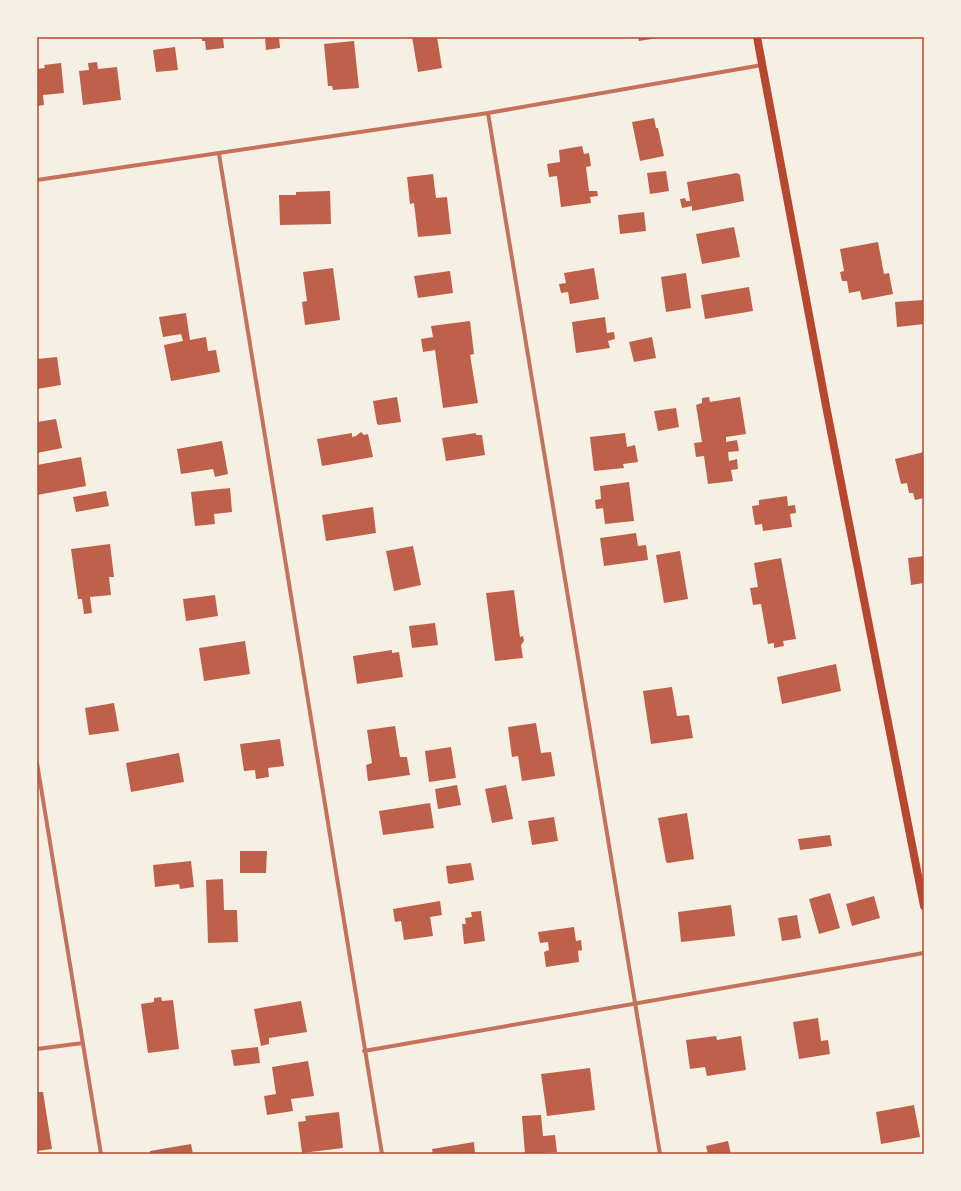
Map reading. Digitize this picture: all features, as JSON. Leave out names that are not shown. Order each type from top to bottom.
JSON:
[{"type":"main road","points":[[757,37],[825,404],[924,906]]},
{"type":"street","points":[[37,180],[488,113],[762,65]]},
{"type":"street","points":[[488,113],[660,1154]]},
{"type":"street","points":[[219,154],[382,1154]]},
{"type":"street","points":[[37,762],[101,1154]]},
{"type":"street","points":[[364,1051],[924,953]]},
{"type":"street","points":[[37,1049],[83,1043]]},
{"type":"building","points":[[202,37],[223,37],[224,48],[206,50],[205,41],[202,41]]},
{"type":"building","points":[[265,37],[279,37],[280,48],[266,50]]},
{"type":"building","points":[[412,37],[437,37],[442,68],[418,72]]},
{"type":"building","points":[[638,37],[658,37],[658,38],[639,41]]},
{"type":"building","points":[[354,41],[359,88],[333,90],[332,86],[328,86],[324,44]]},
{"type":"building","points":[[175,47],[178,70],[156,72],[153,50]]},
{"type":"building","points":[[97,62],[98,69],[117,67],[121,100],[83,105],[79,71],[89,70],[88,63]]},
{"type":"building","points":[[61,63],[64,93],[43,95],[44,105],[37,106],[37,69],[45,68],[44,65]]},
{"type":"building","points":[[654,118],[656,128],[658,128],[664,156],[640,161],[632,122]]},
{"type":"building","points":[[582,146],[584,154],[589,153],[591,166],[586,167],[589,191],[597,191],[598,196],[590,197],[591,203],[561,207],[557,176],[549,177],[547,164],[560,162],[559,150]]},
{"type":"building","points":[[666,171],[669,191],[650,194],[647,173]]},
{"type":"building","points":[[737,173],[740,175],[744,201],[692,211],[692,206],[682,208],[680,199],[685,198],[686,201],[690,201],[687,182]]},
{"type":"building","points":[[433,174],[436,198],[447,197],[451,234],[418,237],[414,203],[410,204],[407,177]]},
{"type":"building","points":[[330,191],[331,224],[280,225],[279,195],[296,195],[296,192]]},
{"type":"building","points":[[644,212],[646,231],[620,234],[618,215]]},
{"type":"building","points":[[734,227],[740,257],[702,264],[696,234]]},
{"type":"building","points":[[878,242],[884,274],[889,273],[893,294],[862,300],[860,291],[849,293],[847,281],[842,281],[840,272],[844,271],[840,249]]},
{"type":"building","points":[[333,268],[340,320],[305,325],[302,302],[307,301],[303,272]]},
{"type":"building","points":[[594,268],[599,299],[570,304],[568,292],[561,293],[559,284],[566,283],[564,273]]},
{"type":"building","points":[[450,271],[453,293],[418,298],[414,276]]},
{"type":"building","points":[[686,273],[691,308],[666,312],[661,277]]},
{"type":"building","points":[[749,287],[753,311],[705,319],[701,295]]},
{"type":"building","points":[[924,300],[924,324],[897,327],[895,302]]},
{"type":"building","points":[[186,313],[190,340],[206,337],[208,351],[216,350],[220,372],[171,381],[164,345],[183,341],[181,334],[163,337],[159,317]]},
{"type":"building","points":[[605,317],[607,333],[614,332],[615,339],[608,341],[610,348],[576,353],[572,322]]},
{"type":"building","points":[[470,321],[474,354],[470,355],[478,403],[443,408],[435,350],[423,352],[421,339],[433,337],[431,326]]},
{"type":"building","points":[[652,337],[656,358],[634,362],[629,342]]},
{"type":"building","points":[[57,357],[61,385],[37,389],[37,359]]},
{"type":"building","points":[[397,397],[401,422],[377,424],[373,401]]},
{"type":"building","points":[[709,397],[710,402],[740,397],[746,434],[726,437],[726,442],[737,440],[739,451],[728,452],[729,461],[737,459],[738,469],[731,470],[733,481],[708,484],[704,456],[696,457],[694,443],[702,442],[696,405],[702,403],[702,398]]},
{"type":"building","points":[[676,408],[679,427],[658,431],[654,411]]},
{"type":"building","points":[[56,419],[62,448],[37,453],[37,422]]},
{"type":"building","points":[[361,432],[364,435],[368,434],[373,457],[322,466],[317,439],[352,433],[352,437]]},
{"type":"building","points":[[476,433],[476,435],[482,435],[485,455],[446,461],[442,438]]},
{"type":"building","points":[[625,433],[627,447],[635,445],[638,462],[623,464],[624,468],[594,471],[590,437]]},
{"type":"building","points":[[222,441],[228,474],[215,477],[213,469],[181,474],[177,449]]},
{"type":"building","points":[[924,452],[924,498],[915,500],[913,493],[909,493],[907,483],[901,484],[895,459]]},
{"type":"building","points":[[81,457],[86,486],[37,495],[37,465]]},
{"type":"building","points":[[629,482],[634,521],[605,524],[603,508],[596,509],[595,500],[601,499],[600,486]]},
{"type":"building","points":[[230,488],[232,512],[214,514],[215,524],[195,526],[191,492]]},
{"type":"building","points":[[106,491],[109,506],[76,512],[73,497]]},
{"type":"building","points":[[787,496],[788,506],[795,505],[796,513],[790,514],[792,527],[763,531],[762,524],[755,525],[752,506],[759,505],[759,500]]},
{"type":"building","points":[[373,507],[376,533],[326,541],[322,515]]},
{"type":"building","points":[[636,533],[638,546],[646,545],[648,560],[604,566],[600,538]]},
{"type":"building","points":[[110,544],[114,577],[109,577],[111,595],[90,597],[92,613],[84,614],[82,599],[78,599],[71,549]]},
{"type":"building","points":[[413,546],[421,585],[394,591],[386,551]]},
{"type":"building","points":[[680,551],[688,599],[664,603],[656,555]]},
{"type":"building","points":[[924,556],[924,583],[911,585],[908,558]]},
{"type":"building","points":[[781,558],[796,639],[783,641],[784,646],[774,648],[774,643],[768,644],[761,604],[753,605],[750,588],[758,587],[754,563]]},
{"type":"building","points":[[514,590],[520,637],[523,636],[524,641],[521,645],[523,658],[495,661],[486,593]]},
{"type":"building","points":[[215,595],[218,616],[186,621],[183,599]]},
{"type":"building","points":[[435,623],[438,645],[412,648],[409,626]]},
{"type":"building","points":[[245,641],[250,674],[204,681],[199,648]]},
{"type":"building","points":[[392,650],[392,653],[399,652],[403,677],[357,684],[353,656]]},
{"type":"building","points":[[836,664],[841,691],[782,704],[777,677]]},
{"type":"building","points":[[672,687],[677,716],[689,715],[693,738],[651,744],[643,691]]},
{"type":"building","points":[[114,703],[119,731],[89,735],[85,708]]},
{"type":"building","points":[[536,723],[541,753],[551,752],[555,776],[522,781],[518,756],[512,757],[508,727]]},
{"type":"building","points":[[395,726],[400,757],[407,757],[410,775],[368,781],[366,765],[372,763],[367,730]]},
{"type":"building","points":[[280,739],[284,766],[268,768],[269,777],[256,779],[255,770],[244,771],[240,744]]},
{"type":"building","points":[[451,747],[456,778],[429,782],[425,751]]},
{"type":"building","points":[[179,753],[184,782],[131,792],[126,763]]},
{"type":"building","points":[[457,785],[461,805],[438,809],[435,789]]},
{"type":"building","points":[[506,785],[513,819],[492,823],[485,789]]},
{"type":"building","points":[[430,803],[434,828],[383,835],[379,811]]},
{"type":"building","points":[[687,813],[694,859],[668,863],[666,862],[658,818]]},
{"type":"building","points":[[554,817],[558,841],[532,845],[528,821]]},
{"type":"building","points":[[830,835],[832,846],[800,850],[798,839]]},
{"type":"building","points":[[240,851],[267,851],[266,873],[240,873]]},
{"type":"building","points":[[191,861],[194,887],[180,889],[179,884],[155,887],[153,865]]},
{"type":"building","points":[[471,863],[474,880],[450,884],[448,883],[446,866]]},
{"type":"building","points":[[223,879],[224,910],[237,910],[238,942],[208,943],[206,880]]},
{"type":"building","points":[[830,893],[840,928],[819,934],[809,899]]},
{"type":"building","points":[[874,896],[880,918],[852,926],[846,904]]},
{"type":"building","points":[[440,901],[442,915],[430,917],[433,936],[404,940],[401,921],[395,922],[393,909]]},
{"type":"building","points":[[731,905],[735,936],[681,942],[678,912]]},
{"type":"building","points":[[481,911],[485,941],[464,944],[462,924],[466,924],[465,918],[472,917],[471,912]]},
{"type":"building","points":[[797,915],[801,938],[782,941],[778,918]]},
{"type":"building","points":[[574,927],[576,941],[581,940],[582,950],[578,951],[579,962],[546,967],[544,952],[549,950],[548,942],[540,943],[538,932]]},
{"type":"building","points":[[161,997],[162,1001],[173,1000],[179,1049],[148,1053],[141,1004],[154,1002],[154,998]]},
{"type":"building","points":[[301,1001],[307,1032],[269,1038],[269,1044],[261,1046],[254,1009]]},
{"type":"building","points":[[818,1018],[821,1041],[828,1040],[830,1054],[799,1059],[793,1022]]},
{"type":"building","points":[[716,1036],[717,1040],[741,1036],[746,1070],[707,1076],[705,1067],[690,1069],[686,1040]]},
{"type":"building","points":[[258,1047],[260,1063],[234,1066],[231,1050]]},
{"type":"building","points":[[308,1061],[314,1096],[291,1099],[293,1111],[267,1115],[264,1096],[276,1094],[272,1067]]},
{"type":"building","points":[[590,1068],[595,1110],[547,1116],[541,1074]]},
{"type":"building","points":[[37,1092],[43,1092],[52,1149],[37,1151]]},
{"type":"building","points":[[914,1105],[920,1137],[881,1144],[876,1112]]},
{"type":"building","points":[[339,1112],[343,1148],[302,1153],[298,1122],[306,1121],[305,1116]]},
{"type":"building","points":[[541,1115],[543,1136],[555,1135],[557,1152],[525,1154],[522,1116]]},
{"type":"building","points":[[728,1141],[731,1154],[708,1154],[706,1146]]},
{"type":"building","points":[[474,1142],[475,1154],[433,1154],[432,1149]]},
{"type":"building","points":[[191,1144],[193,1154],[150,1154],[150,1151]]}]
